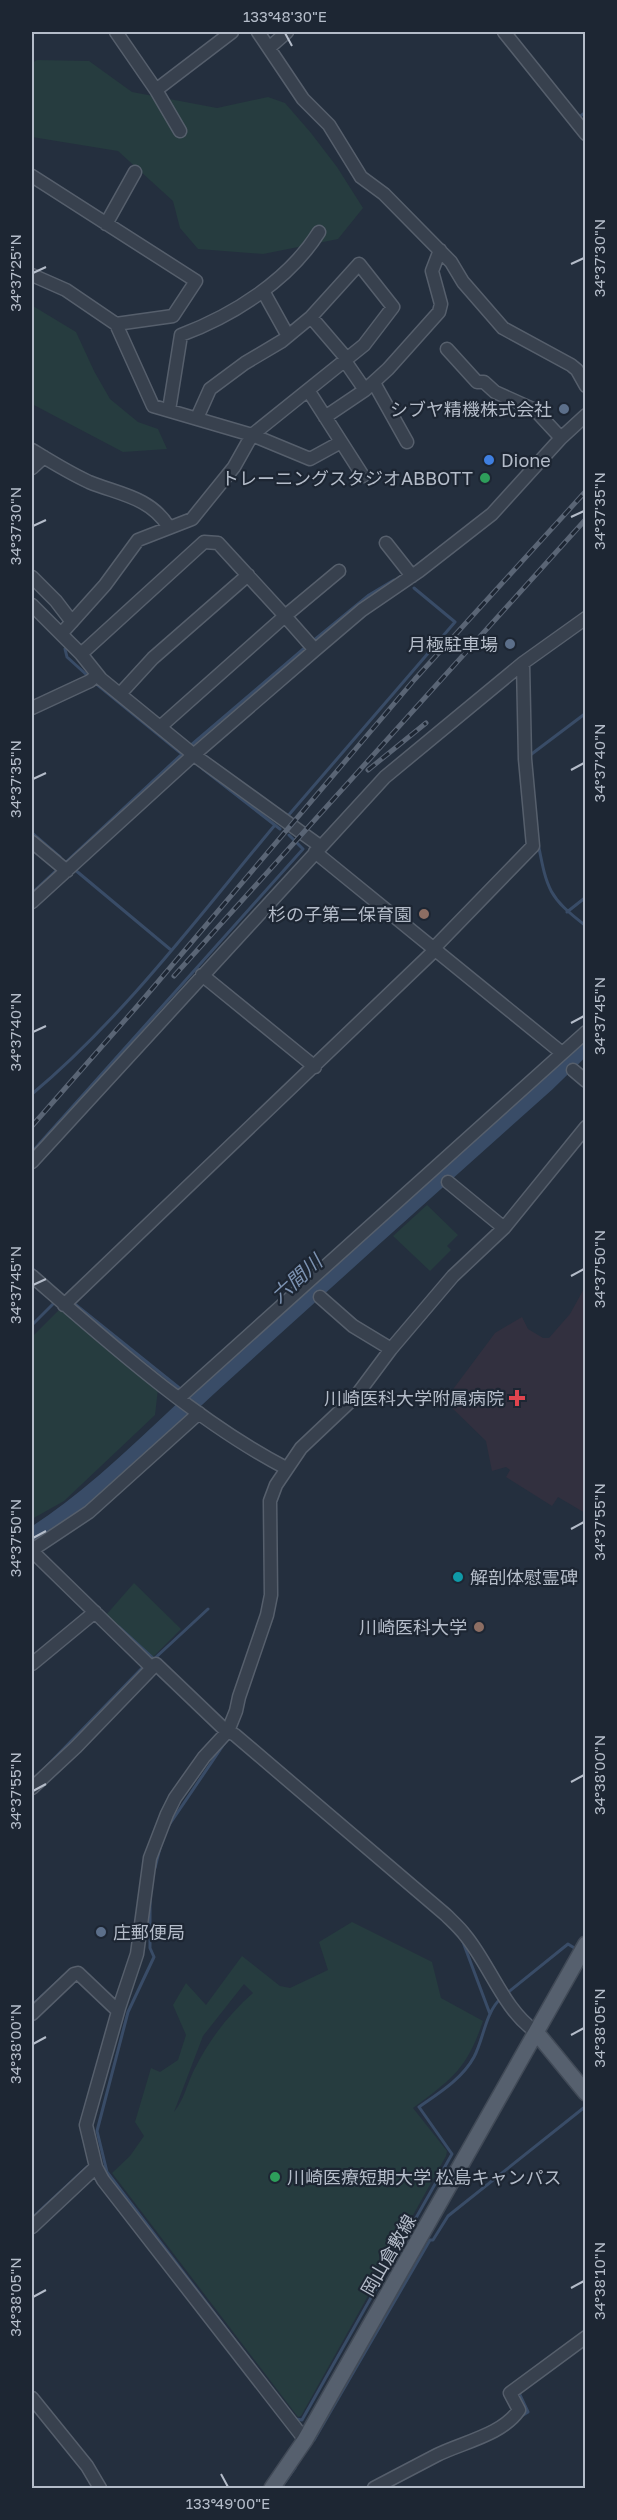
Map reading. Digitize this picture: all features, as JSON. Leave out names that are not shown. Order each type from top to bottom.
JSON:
[{"type":"main road","name":"岡山倉敷線","points":[[272,2488],[305,2440],[582,1949]]},
{"type":"main road","points":[[536,2032],[585,2093]]},
{"type":"street","points":[[116,32],[156,90],[180,131]]},
{"type":"street","points":[[156,90],[232,32]]},
{"type":"street","points":[[258,32],[303,99],[328,125],[361,177],[384,194],[440,250],[451,262],[463,282],[503,328],[570,365],[577,370],[585,386]]},
{"type":"street","points":[[270,48],[287,32]]},
{"type":"street","points":[[506,32],[585,134]]},
{"type":"street","points":[[106,224],[135,172]]},
{"type":"street","points":[[32,176],[196,281],[173,316],[116,324]]},
{"type":"street","points":[[169,410],[181,334],[232,310],[263,291],[307,251],[319,232]]},
{"type":"street","points":[[325,417],[369,386],[440,312],[441,304],[432,271],[440,250]]},
{"type":"street","points":[[61,634],[105,585],[138,540],[168,526],[180,525],[192,519],[234,467],[252,435],[364,345],[393,307],[359,264],[311,317],[288,336],[210,388],[197,417]]},
{"type":"street","points":[[32,275],[66,290],[116,324],[153,406],[197,417],[252,435],[310,459],[341,442]]},
{"type":"street","points":[[263,291],[288,336]]},
{"type":"street","points":[[311,317],[369,386],[407,442]]},
{"type":"street","points":[[447,349],[477,382],[484,382],[495,392],[535,410],[561,438]]},
{"type":"street","points":[[308,390],[363,476]]},
{"type":"street","points":[[32,902],[66,867],[189,754],[311,646],[412,576],[492,514],[585,415]]},
{"type":"street","points":[[32,450],[89,482],[139,500],[154,508],[168,526]]},
{"type":"street","points":[[32,468],[44,457]]},
{"type":"street","points":[[81,654],[204,542],[218,543],[311,646]]},
{"type":"street","points":[[386,543],[412,576]]},
{"type":"street","points":[[160,727],[339,571]]},
{"type":"street","points":[[120,693],[153,658],[248,575]]},
{"type":"street","points":[[32,576],[72,622]]},
{"type":"street","points":[[32,605],[81,654],[94,678],[120,693],[189,754],[284,821],[315,852],[560,1056]]},
{"type":"street","points":[[32,1162],[385,777],[522,663],[585,618]]},
{"type":"street","points":[[64,1301],[432,950],[533,846],[525,759],[522,663]]},
{"type":"street","points":[[32,708],[94,678]]},
{"type":"street","points":[[32,842],[66,867]]},
{"type":"street","points":[[202,975],[312,1064]]},
{"type":"street","points":[[182,1395],[585,1032]]},
{"type":"street","points":[[573,1070],[585,1081]]},
{"type":"street","points":[[305,2440],[103,2180],[96,2168],[86,2125],[136,1954],[150,1858],[166,1814],[184,1784],[228,1731],[267,1615],[271,1595],[270,1501],[276,1485],[301,1448],[357,1396],[392,1349],[453,1276],[504,1228],[585,1127]]},
{"type":"street","points":[[448,1182],[504,1228]]},
{"type":"street","points":[[32,1276],[182,1395],[197,1411],[256,1453],[286,1468]]},
{"type":"street","points":[[320,1297],[353,1326],[392,1349]]},
{"type":"street","points":[[149,1665],[34,1553],[89,1512],[197,1411]]},
{"type":"street","points":[[32,1664],[95,1612]]},
{"type":"street","points":[[32,1788],[76,1747],[149,1665],[156,1664],[228,1731],[446,1915],[466,1935],[504,1995],[528,2026],[536,2032]]},
{"type":"street","points":[[32,2014],[74,1974],[78,1973],[119,2008]]},
{"type":"street","points":[[32,2227],[96,2168]]},
{"type":"street","points":[[374,2488],[438,2455],[482,2437],[514,2417],[519,2410],[510,2392],[585,2337]]},
{"type":"street","points":[[32,2398],[87,2466],[100,2488]]},
{"type":"shaded area","name":"川崎医科大学附属病院","points":[[585,1287],[585,1513],[558,1497],[552,1506],[506,1477],[510,1470],[506,1467],[492,1471],[486,1441],[447,1403],[451,1392],[495,1333],[522,1317],[528,1329],[543,1338],[549,1338],[570,1314]]},
{"type":"green space","points":[[37,60],[89,61],[132,92],[217,108],[268,97],[285,103],[337,167],[363,208],[338,239],[263,254],[198,249],[180,228],[173,201],[118,151],[32,137],[32,63]]},
{"type":"green space","points":[[33,306],[76,332],[110,399],[138,422],[158,429],[167,449],[123,452],[32,404]]},
{"type":"green space","points":[[427,1205],[458,1235],[447,1246],[451,1250],[430,1271],[393,1236]]},
{"type":"green space","points":[[61,1308],[158,1389],[155,1415],[64,1501],[32,1519],[32,1337]]},
{"type":"green space","points":[[134,1583],[181,1629],[152,1658],[106,1615]]},
{"type":"green space","name":"川崎医療短期大学 松島キャンパス","points":[[352,1922],[432,1962],[441,1998],[483,2021],[471,2051],[457,2072],[413,2108],[447,2151],[446,2156],[301,2416],[298,2417],[112,2173],[130,2156],[144,2136],[135,2122],[151,2068],[160,2072],[178,2060],[186,2035],[173,2005],[186,1983],[206,2005],[242,1956],[280,1986],[290,1988],[328,1970],[319,1942]],"holes":[[[244,1984],[253,1993],[227,2019],[206,2048],[174,2112],[203,2036]]]},
{"type":"waterway","points":[[581,118],[579,117],[586,112]]},
{"type":"waterway","points":[[313,641],[369,595],[394,580]]},
{"type":"waterway","points":[[287,817],[455,622],[414,588]]},
{"type":"waterway","points":[[190,746],[308,645]]},
{"type":"waterway","points":[[65,649],[67,657],[89,677]]},
{"type":"waterway","points":[[64,864],[182,754],[94,682]]},
{"type":"waterway","points":[[529,756],[586,713]]},
{"type":"waterway","points":[[203,769],[280,829]]},
{"type":"waterway","points":[[32,1094],[98,1033],[129,999],[275,825]]},
{"type":"waterway","points":[[32,833],[60,857]]},
{"type":"waterway","points":[[32,1152],[303,849],[289,835]]},
{"type":"waterway","points":[[538,843],[551,891],[556,899],[586,926]]},
{"type":"waterway","points":[[32,893],[59,868]]},
{"type":"waterway","points":[[74,869],[171,950]]},
{"type":"waterway","points":[[567,912],[586,897]]},
{"type":"waterway","name":"六間川","points":[[32,1537],[82,1501],[128,1462],[546,1083],[586,1044]]},
{"type":"waterway","name":"六間川","points":[[560,1059],[566,1064]]},
{"type":"waterway","points":[[32,1268],[38,1274]]},
{"type":"waterway","points":[[32,1325],[56,1301]]},
{"type":"waterway","points":[[71,1301],[183,1391]]},
{"type":"waterway","points":[[119,1627],[154,1659],[208,1609]]},
{"type":"waterway","points":[[46,1767],[144,1666]]},
{"type":"waterway","points":[[169,1825],[226,1741]]},
{"type":"waterway","points":[[155,1868],[160,1848]]},
{"type":"waterway","points":[[150,1901],[150,1948],[154,1957],[128,2012],[97,2131],[107,2172],[253,2364]]},
{"type":"waterway","points":[[463,1942],[490,2014]]},
{"type":"waterway","points":[[506,1994],[568,1944],[576,1949]]},
{"type":"waterway","points":[[32,2005],[68,1972]]},
{"type":"waterway","points":[[296,2419],[302,2420],[452,2154],[419,2107],[449,2085],[469,2065],[491,2011],[501,1998]]},
{"type":"waterway","points":[[314,2440],[430,2240],[433,2240],[448,2216],[586,2106]]},
{"type":"waterway","points":[[32,2218],[87,2167]]},
{"type":"waterway","points":[[519,2393],[528,2412],[520,2417]]},
{"type":"waterway","points":[[281,2488],[295,2468]]},
{"type":"railway","points":[[32,1126],[140,1003],[415,679],[586,491]]},
{"type":"railway","points":[[174,976],[586,519]]},
{"type":"railway","points":[[368,770],[426,723]]},
{"type":"place","name":"シブヤ精機株式会社","points":[[564,409]]},
{"type":"place","name":"Dione","points":[[489,460]]},
{"type":"place","name":"トレーニングスタジオABBOTT","points":[[485,478]]},
{"type":"place","name":"月極駐車場","points":[[510,644]]},
{"type":"place","name":"杉の子第二保育園","points":[[424,914]]},
{"type":"place","name":"川崎医科大学附属病院","points":[[517,1398]]},
{"type":"place","name":"解剖体慰霊碑","points":[[458,1577]]},
{"type":"place","name":"川崎医科大学","points":[[479,1627]]},
{"type":"place","name":"庄郵便局","points":[[101,1932]]},
{"type":"place","name":"川崎医療短期大学 松島キャンパス","points":[[275,2177]]}]
